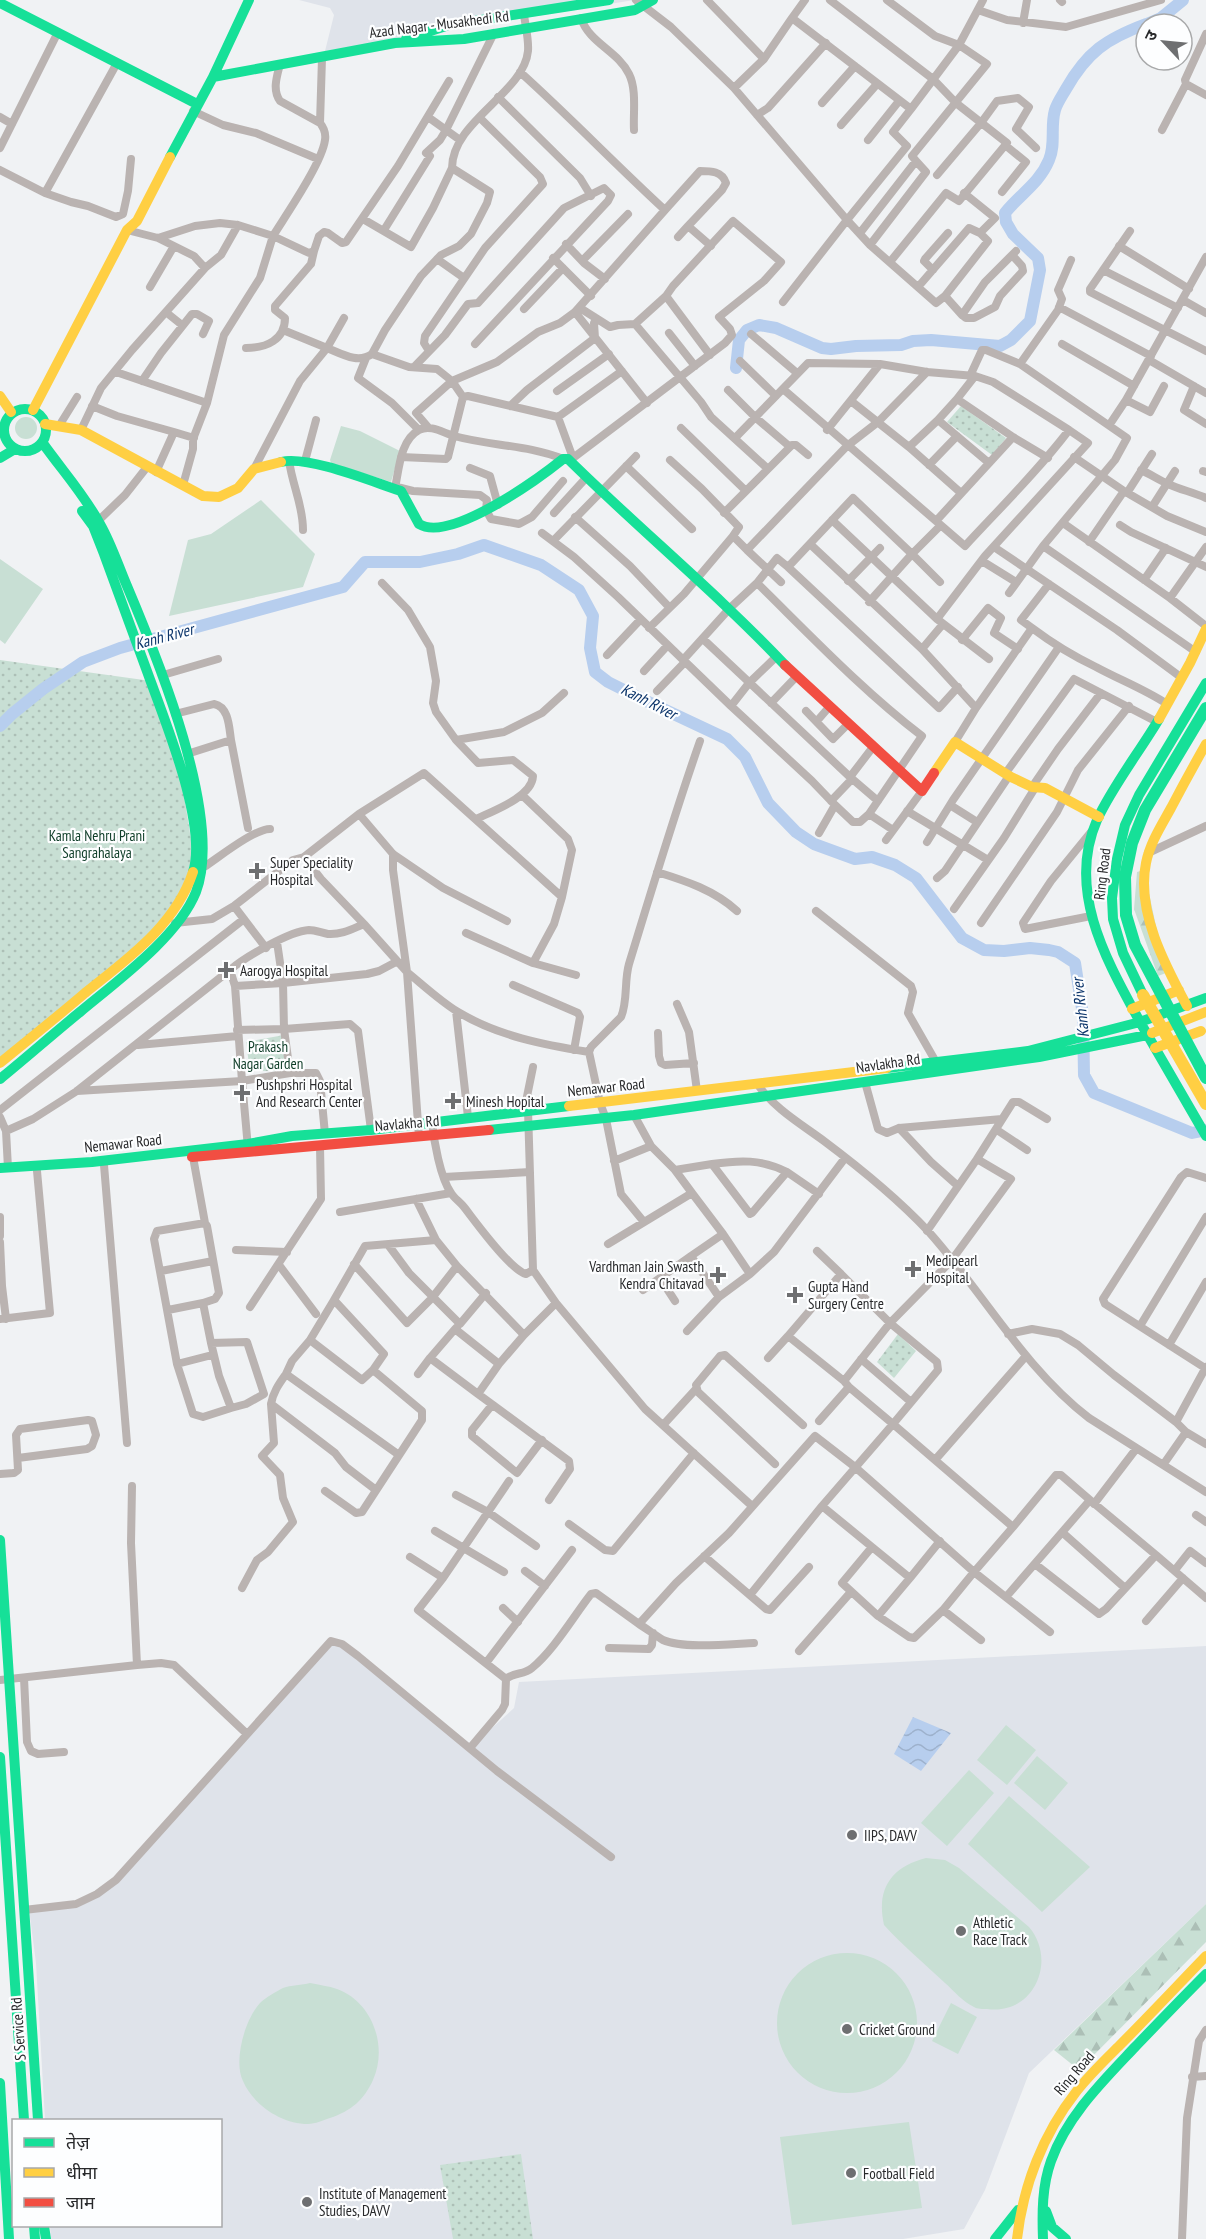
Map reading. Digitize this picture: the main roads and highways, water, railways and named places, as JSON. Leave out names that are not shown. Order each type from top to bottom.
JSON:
[{"type":"main road","points":[[33,410],[127,230],[137,221],[195,107],[213,77],[249,0]]},
{"type":"main road","points":[[395,43],[450,25],[609,0]]},
{"type":"main road","points":[[0,3],[117,63],[195,107]]},
{"type":"main road","name":"Azad Nagar - Musakhedi Rd","points":[[213,77],[395,43],[464,39],[581,18],[641,4]]},
{"type":"main road","points":[[0,396],[11,412]]},
{"type":"main road","points":[[21,408],[33,410],[42,416],[46,434],[40,444],[30,451],[15,449],[3,434],[5,420],[11,412],[21,408]]},
{"type":"main road","points":[[45,424],[81,430],[203,496],[219,496],[238,488],[254,469],[289,460],[305,461],[396,487],[407,500],[419,525],[430,528],[456,523],[498,505],[568,459],[675,561],[730,608],[796,676],[922,790],[955,742],[1007,775],[1034,787],[1045,788],[1099,816]]},
{"type":"main road","points":[[0,1079],[152,952],[177,922],[195,893],[204,867],[203,826],[187,754],[163,675],[98,521],[40,444]]},
{"type":"main road","points":[[0,1063],[137,951],[164,924],[192,879],[196,847],[189,798],[178,757],[93,526],[40,444]]},
{"type":"main road","points":[[0,458],[15,449]]},
{"type":"main road","points":[[1206,627],[1182,678],[1099,816],[1089,848],[1087,875],[1091,916],[1103,953],[1147,1035],[1206,1136]]},
{"type":"main road","name":"Ring Road","points":[[1206,683],[1138,795],[1125,825],[1117,859],[1112,898],[1113,918],[1135,980],[1206,1104]]},
{"type":"main road","name":"Ring Road","points":[[1206,708],[1145,810],[1132,843],[1125,877],[1126,915],[1135,945],[1206,1078]]},
{"type":"main road","points":[[1155,1048],[1203,1035],[1160,948],[1147,900],[1145,868],[1148,853],[1206,744]]},
{"type":"main road","points":[[1132,1008],[1179,990]]},
{"type":"main road","points":[[1107,1037],[1140,1022],[1206,998]]},
{"type":"main road","points":[[1064,1046],[1107,1037],[1147,1035],[1206,1012]]},
{"type":"main road","name":"Nemawar Road","points":[[3,1170],[248,1148],[292,1136],[322,1140],[418,1123],[758,1085],[1064,1046]]},
{"type":"main road","name":"Navlakha Rd","points":[[322,1140],[434,1136],[606,1119],[865,1082],[1064,1046]]},
{"type":"main road","points":[[3,1170],[37,1171],[104,1165],[193,1157],[248,1148]]},
{"type":"main road","name":"S Service Rd","points":[[0,1540],[5,1680],[38,2119]]},
{"type":"main road","points":[[0,1757],[24,2119]]},
{"type":"main road","name":"Ring Road","points":[[1017,2239],[1030,2175],[1041,2147],[1066,2105],[1100,2065],[1206,1956]]},
{"type":"main road","name":"Ring Road","points":[[1043,2239],[1044,2190],[1052,2160],[1070,2123],[1096,2088],[1206,1974]]},
{"type":"main road","points":[[0,2086],[9,2239]]},
{"type":"main road","points":[[22,2095],[37,2094]]},
{"type":"main road","points":[[1066,2239],[1052,2227],[1047,2218],[1045,2201],[1051,2173],[1070,2123]]},
{"type":"main road","points":[[995,2239],[1023,2204]]},
{"type":"main road","points":[[1022,2239],[1034,2236],[1043,2239]]},
{"type":"water","points":[[913,1717],[951,1733],[921,1771],[894,1754]]},
{"type":"waterway","points":[[1168,12],[1183,0]]},
{"type":"waterway","points":[[736,368],[739,340],[747,330],[759,325],[776,328],[822,348],[831,349],[901,345],[913,341],[931,340],[1000,346],[1011,340],[1030,321],[1040,270],[1038,258],[1013,234],[1006,222],[1005,213],[1035,182],[1045,168],[1051,154],[1056,107],[1074,76],[1099,48],[1134,29]]},
{"type":"waterway","name":"Kanh River","points":[[0,726],[43,689],[83,662],[120,648],[343,587],[365,562],[420,562],[458,554],[484,545],[541,565],[579,590],[593,616],[590,648],[595,672],[608,682],[727,739],[745,757],[768,803],[796,832],[814,844],[855,859],[872,857],[895,865],[916,878],[962,938],[984,950],[1004,951],[1030,948],[1049,950],[1058,952],[1075,963],[1083,1015],[1084,1075],[1094,1093],[1192,1133],[1206,1130]]},
{"type":"place","name":"Super Speciality Hospital","points":[[257,871]]},
{"type":"place","name":"Aarogya Hospital","points":[[226,970]]},
{"type":"place","name":"Pushpshri Hospital And Research Center","points":[[242,1093]]},
{"type":"place","name":"Minesh Hopital","points":[[453,1101]]},
{"type":"place","name":"Medipearl Hospital","points":[[913,1269]]},
{"type":"place","name":"Vardhman Jain Swasth Kendra Chitavad","points":[[718,1275]]},
{"type":"place","name":"Gupta Hand Surgery Centre","points":[[795,1295]]},
{"type":"place","name":"IIPS, DAVV","points":[[852,1835]]},
{"type":"place","name":"Athletic Race Track","points":[[961,1931]]},
{"type":"place","name":"Cricket Ground","points":[[847,2029]]},
{"type":"place","name":"Football Field","points":[[851,2173]]},
{"type":"place","name":"Institute of Management Studies, DAVV","points":[[307,2202]]},
{"type":"park label","name":"Kamla Nehru Prani Sangrahalaya","points":[[97,844]]},
{"type":"park label","name":"Prakash Nagar Garden","points":[[268,1054]]}]
